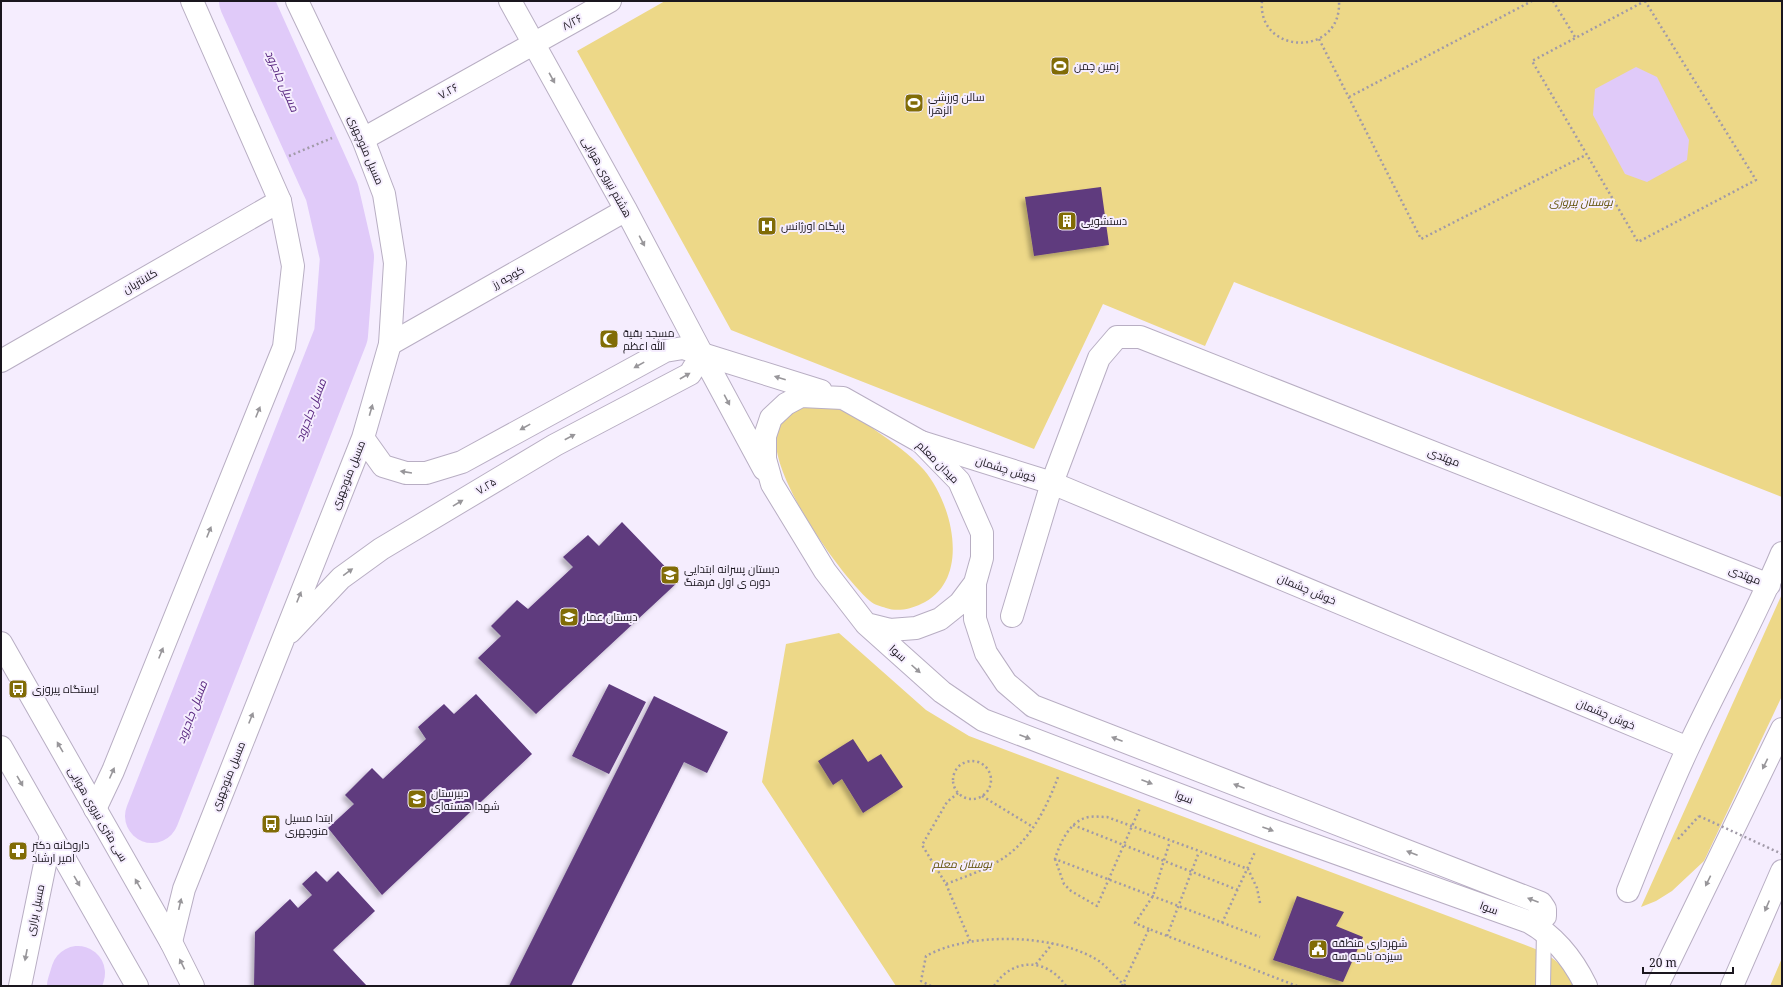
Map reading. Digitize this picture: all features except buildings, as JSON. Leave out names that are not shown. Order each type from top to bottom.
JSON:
[{"type":"main road","points":[[95,809],[116,764],[284,347],[293,266],[280,201],[192,1]]},
{"type":"main road","name":"مسیل منوچهری","points":[[171,942],[184,889],[363,438],[390,344],[395,263],[384,194],[363,139],[297,1]]},
{"type":"main road","name":"هشتم نیروی هوایی","points":[[510,1],[626,210],[772,484]]},
{"type":"main road","name":"۸/۲۶","points":[[533,44],[610,1]]},
{"type":"main road","name":"۷.۲۶","points":[[363,139],[533,44]]},
{"type":"main road","name":"کلانتریان","points":[[1,361],[280,201]]},
{"type":"main road","name":"کوچه رز","points":[[390,344],[626,210]]},
{"type":"main road","name":"مهتدی","points":[[1052,483],[1099,358],[1117,337],[1140,337],[1769,585]]},
{"type":"main road","points":[[363,438],[383,466],[406,473],[426,473],[462,462],[665,351],[683,348],[843,398]]},
{"type":"main road","name":"۷.۲۵","points":[[282,640],[341,578],[381,549],[555,445],[690,374],[702,354]]},
{"type":"main road","name":"میدان معلم","points":[[801,396],[843,398],[921,442],[959,481],[982,533],[982,558],[974,583],[960,603],[940,619],[916,628],[890,630],[866,624],[825,571],[772,484],[765,459],[765,436],[771,418],[786,404],[801,396]]},
{"type":"main road","name":"خوش چشمان","points":[[921,442],[1052,483],[1688,748]]},
{"type":"main road","points":[[1012,616],[1052,483]]},
{"type":"main road","points":[[1628,891],[1650,835],[1688,748],[1769,585],[1782,553]]},
{"type":"main road","name":"سوا","points":[[974,583],[975,618],[986,653],[1006,683],[1034,706],[1540,903],[1545,909],[1545,916],[1537,926]]},
{"type":"main road","name":"سوا","points":[[866,624],[942,692],[983,720],[1266,828],[1537,926],[1568,954],[1586,986]]},
{"type":"main road","name":"سی متری نیروی هوایی","points":[[1,643],[171,942],[193,986]]},
{"type":"main road","points":[[1658,986],[1782,729]]},
{"type":"main road","points":[[1,747],[137,986]]},
{"type":"main road","name":"مسیل براری","points":[[20,986],[51,834]]},
{"type":"main road","points":[[1732,986],[1782,871]]},
{"type":"lane","points":[[1537,926],[1543,986]]},
{"type":"path","points":[[1262,1],[1264,20],[1271,30],[1281,38],[1294,43],[1307,43],[1319,39],[1330,31],[1340,8],[1339,1]]},
{"type":"path","points":[[1349,97],[1532,1]]},
{"type":"path","points":[[1553,1],[1575,37]]},
{"type":"path","points":[[1644,1],[1756,180],[1638,242],[1532,61],[1575,37],[1644,1]]},
{"type":"path","points":[[1319,39],[1421,239],[1586,155]]},
{"type":"path","points":[[267,170],[294,153],[334,138],[363,139]]},
{"type":"path","points":[[946,884],[976,872],[1002,858],[1023,840],[1033,827],[1051,796],[1068,752]]},
{"type":"path","points":[[976,761],[986,767],[991,779],[987,792],[982,796],[970,799],[958,793],[952,783],[955,771],[963,763],[976,761]]},
{"type":"path","points":[[1150,783],[1132,827],[1097,906],[1071,891],[1064,884],[1055,859],[1060,843],[1073,825],[1088,817],[1101,817],[1107,818],[1132,827],[1170,840],[1248,869],[1257,888],[1260,903]]},
{"type":"path","points":[[958,793],[947,802],[922,845],[946,884],[970,941]]},
{"type":"path","points":[[982,796],[1033,827]]},
{"type":"path","points":[[1680,840],[1699,816],[1782,854]]},
{"type":"path","points":[[1073,825],[1238,890]]},
{"type":"path","points":[[1222,923],[1266,828]]},
{"type":"path","points":[[1170,840],[1153,896],[1135,923],[1297,986]]},
{"type":"path","points":[[1167,936],[1199,852]]},
{"type":"path","points":[[1055,859],[1260,937]]},
{"type":"path","points":[[1122,985],[1149,929]]},
{"type":"path","points":[[932,986],[921,981],[926,956],[940,948],[970,941],[1011,939],[1053,942],[1095,958],[1122,985],[1126,986]]},
{"type":"path","points":[[1036,964],[1053,942]]},
{"type":"path","points":[[994,986],[1000,978],[1010,970],[1023,965],[1036,964],[1049,968],[1060,976],[1066,986]]},
{"type":"green space","name":"بوستان پیروزی","points":[[665,1],[1782,1],[1782,497],[1234,282],[1205,346],[1103,304],[1034,449],[731,330],[577,51]]},
{"type":"green space","points":[[821,403],[855,416],[901,448],[924,470],[943,502],[949,521],[952,541],[952,560],[947,578],[937,593],[921,604],[908,609],[895,610],[873,604],[857,588],[824,546],[793,495],[782,470],[776,448],[777,430],[784,419],[796,410],[806,405]]},
{"type":"green space","points":[[1782,594],[1782,696],[1704,861],[1672,891],[1656,901],[1641,907]]},
{"type":"green space","name":"بوستان معلم","points":[[839,633],[926,710],[969,736],[1533,948],[1558,962],[1575,986],[896,986],[762,782],[786,644]]},
{"type":"green space","points":[[1782,958],[1782,986],[1770,986]]},
{"type":"shaded area","points":[[1636,67],[1657,77],[1689,140],[1687,160],[1647,182],[1625,174],[1593,115],[1595,89]]},
{"type":"waterway","name":"مسیل جاجرود","points":[[152,816],[341,335],[347,257],[332,192],[246,1]]},
{"type":"waterway","name":"مسیل جاجرود","points":[[74,986],[78,973]]},
{"type":"place","name":"زمین چمن","points":[[1060,66]]},
{"type":"place","name":"سالن ورزشی الزهرا","points":[[914,103]]},
{"type":"place","name":"دستشویی","points":[[1067,221]]},
{"type":"place","name":"پایگاه اورژانس","points":[[767,226]]},
{"type":"place","name":"مسجد بقیة الله اعظم","points":[[609,339]]},
{"type":"place","name":"دبستان پسرانه ابتدایی دوره ی اول فرهنگ","points":[[670,575]]},
{"type":"place","name":"دبستان عمار","points":[[569,617]]},
{"type":"place","name":"ایستگاه پیروزی","points":[[18,689]]},
{"type":"place","name":"دبیرستان شهدا هسته‌ای","points":[[417,799]]},
{"type":"place","name":"ابتدا مسیل منوچهری","points":[[271,824]]},
{"type":"place","name":"داروخانه دکتر امیر ارشاد","points":[[18,851]]},
{"type":"place","name":"شهرداری منطقه سیزده ناحیه سه","points":[[1318,949]]}]
